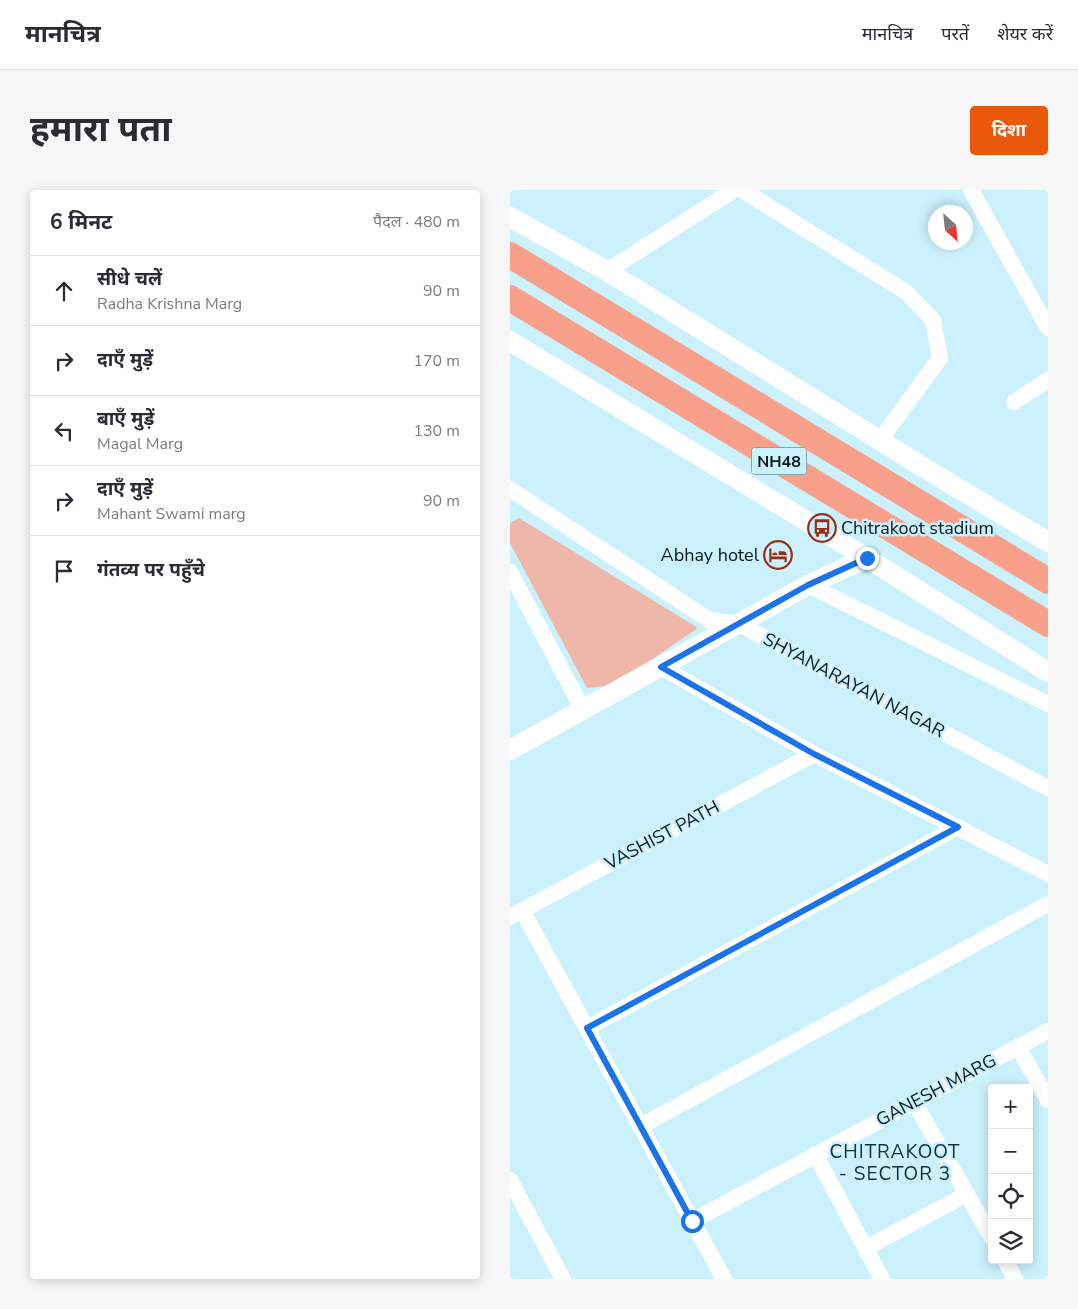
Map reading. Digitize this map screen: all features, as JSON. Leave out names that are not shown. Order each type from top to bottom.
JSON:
[{"type":"highway","name":"NH48","points":[[510,255],[1048,581]]},
{"type":"highway","name":"NH48","points":[[510,298],[1048,624]]},
{"type":"street","points":[[606,271],[734,190]]},
{"type":"street","points":[[742,190],[906,292],[933,320],[940,358],[880,440]]},
{"type":"street","points":[[972,190],[1048,328]]},
{"type":"street","points":[[510,217],[606,271],[880,440],[1046,538]]},
{"type":"street","points":[[510,341],[867,558],[1048,672]]},
{"type":"street","points":[[1014,402],[1048,380]]},
{"type":"street","name":"SHYANARAYAN NAGAR","points":[[510,488],[709,620],[739,624],[1048,788]]},
{"type":"street","points":[[510,750],[808,585],[867,558]]},
{"type":"street","points":[[511,576],[583,710]]},
{"type":"street","points":[[808,585],[1048,704]]},
{"type":"street","points":[[661,667],[814,754],[1048,874]]},
{"type":"street","name":"VASHIST PATH","points":[[516,913],[814,754]]},
{"type":"street","points":[[587,1028],[958,827]]},
{"type":"street","points":[[641,1126],[1048,904]]},
{"type":"street","points":[[516,913],[587,1028],[724,1279]]},
{"type":"street","name":"GANESH MARG","points":[[692,1221],[815,1154],[1048,1032]]},
{"type":"street","points":[[1018,1047],[1048,1100]]},
{"type":"street","points":[[914,1102],[988,1231]]},
{"type":"street","points":[[815,1154],[882,1279]]},
{"type":"street","points":[[510,1180],[563,1279]]},
{"type":"street","points":[[866,1248],[967,1194]]},
{"type":"street","points":[[1007,1264],[1016,1279]]},
{"type":"shaded area","points":[[519,518],[698,628],[614,685],[587,688],[510,543],[510,523]]},
{"type":"place","name":"Chitrakoot stadium","points":[[822,528]]},
{"type":"place","name":"Abhay hotel","points":[[778,555]]},
{"type":"district","name":"CHITRAKOOT - SECTOR 3","points":[[895,1162]]},
{"type":"route","points":[[692,1221],[587,1028],[958,827],[814,754],[661,667],[808,585],[867,558]]}]
